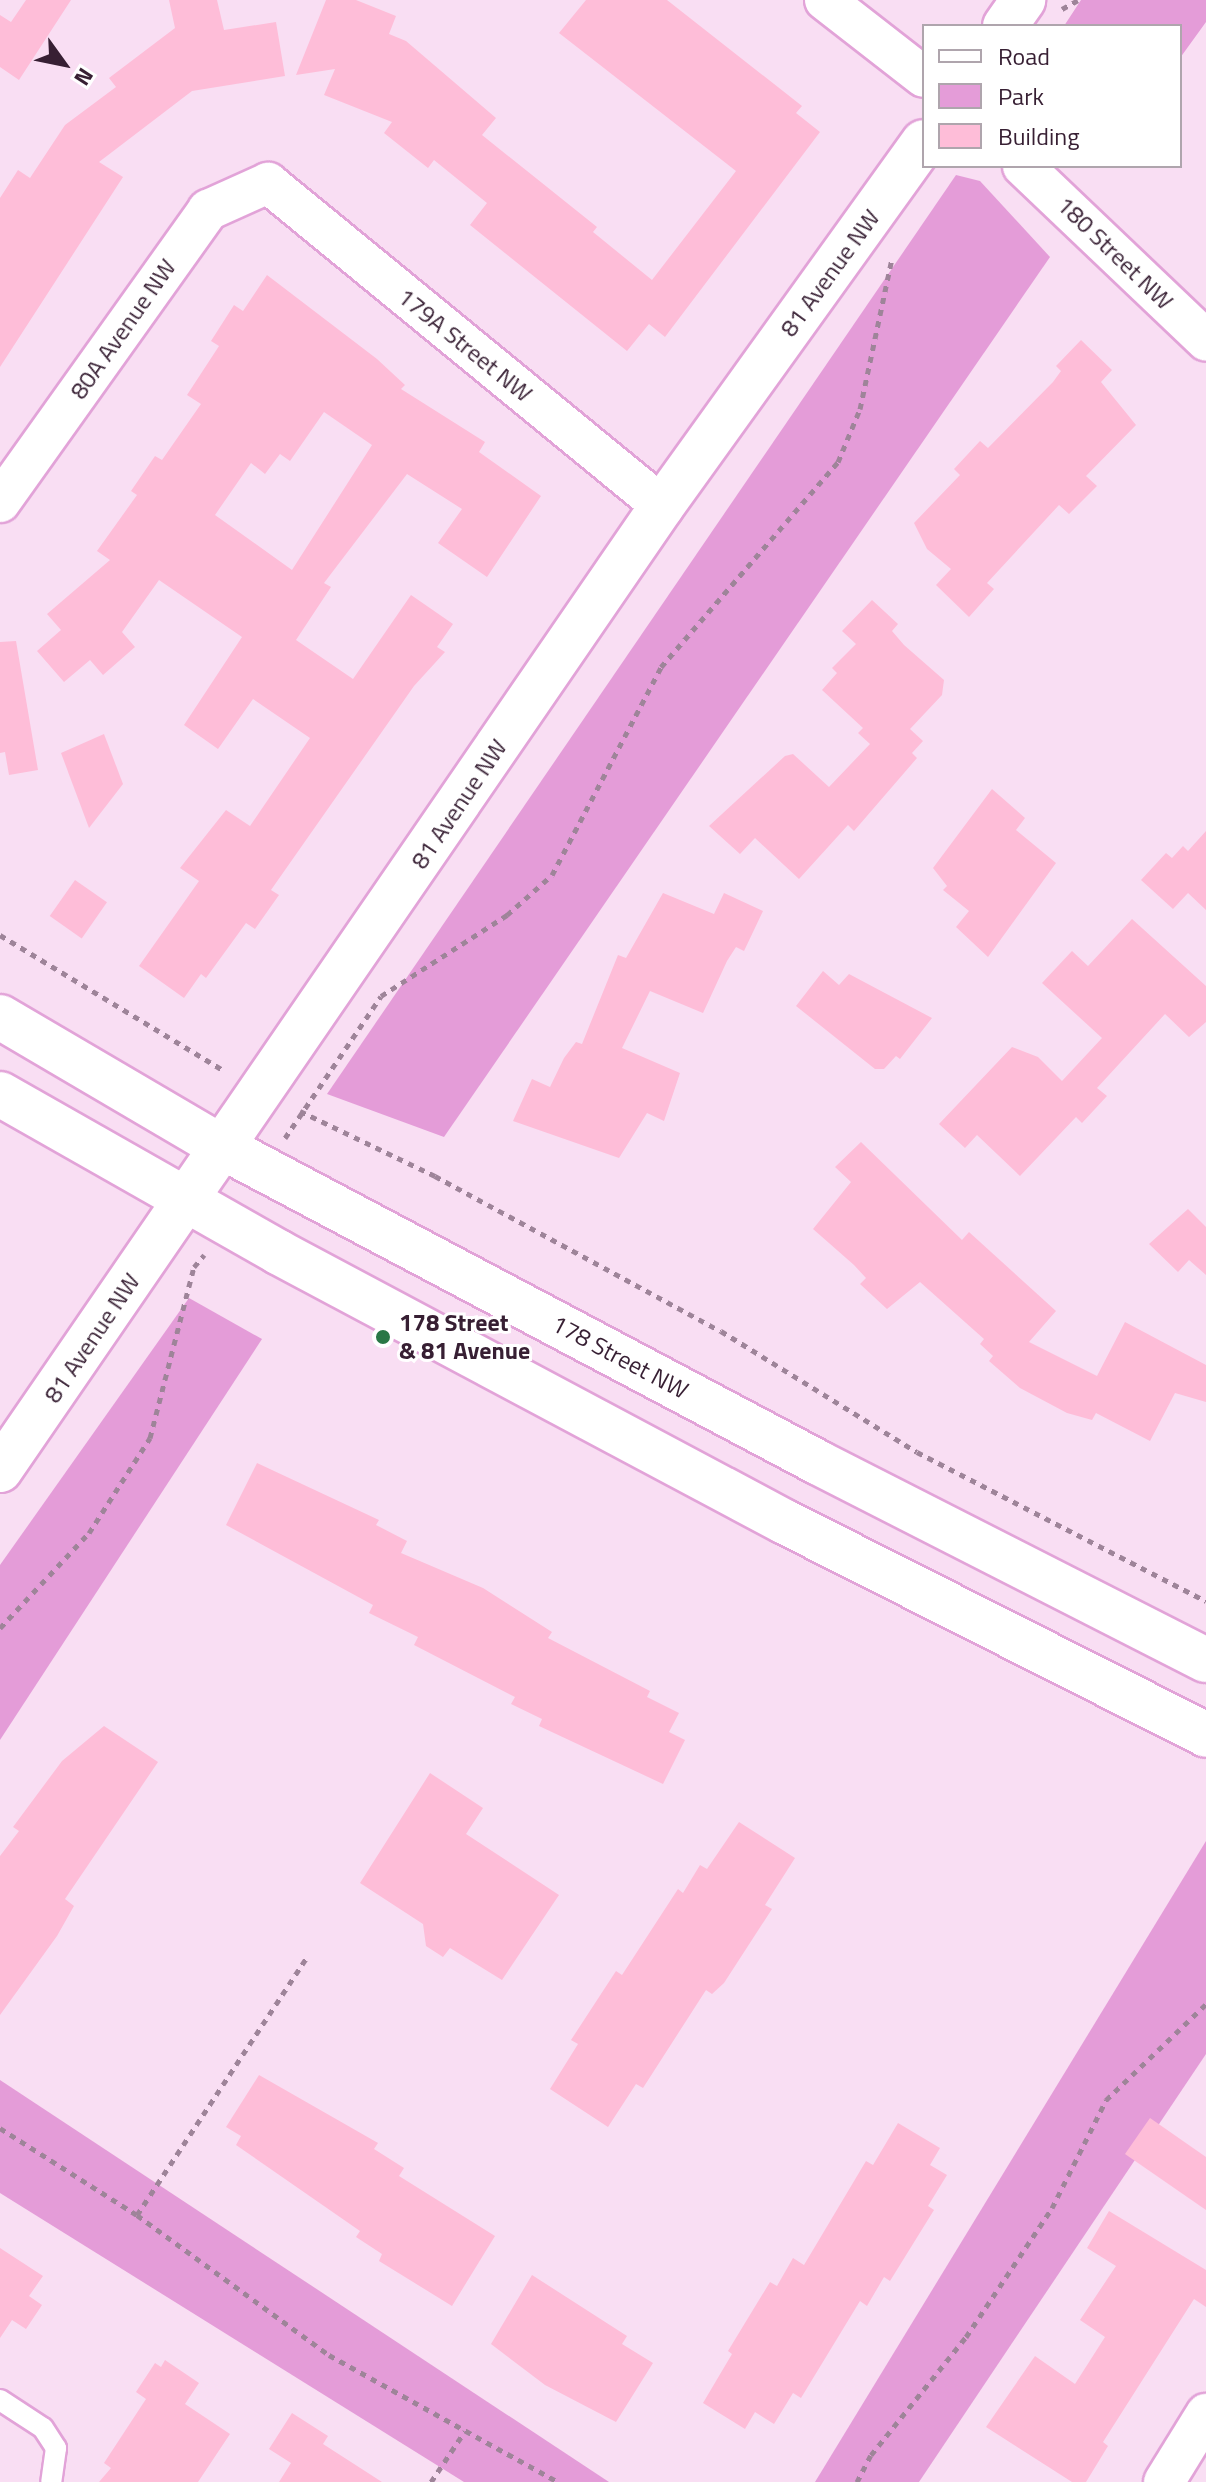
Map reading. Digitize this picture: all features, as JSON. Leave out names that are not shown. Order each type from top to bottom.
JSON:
[{"type":"main road","points":[[1006,24],[1023,0]]},
{"type":"main road","name":"81 Avenue NW","points":[[0,1470],[662,506],[922,145]]},
{"type":"main road","name":"178 Street NW","points":[[0,1017],[222,1147],[805,1456],[1206,1660]]},
{"type":"main road","points":[[0,1094],[229,1224],[785,1522],[1206,1735]]},
{"type":"street","points":[[825,0],[922,75]]},
{"type":"street","name":"180 Street NW","points":[[1025,168],[1206,340]]},
{"type":"street","name":"179A Street NW","points":[[268,183],[662,506]]},
{"type":"street","name":"80A Avenue NW","points":[[0,502],[208,210],[268,183]]},
{"type":"street","points":[[1164,2482],[1206,2414]]},
{"type":"lane","points":[[0,2400],[43,2428],[56,2448],[51,2482]]},
{"type":"path","points":[[266,1169],[381,996],[507,915],[552,875],[661,667],[838,462],[860,409],[894,250]]},
{"type":"path","points":[[0,935],[259,1095],[302,1112],[435,1176],[721,1331],[958,1475],[1206,1601]]},
{"type":"path","points":[[0,1628],[89,1533],[150,1438],[194,1267],[229,1224]]},
{"type":"path","points":[[137,2215],[308,1956]]},
{"type":"path","points":[[857,2482],[871,2455],[966,2337],[1052,2208],[1106,2100],[1206,2004]]},
{"type":"path","points":[[0,2128],[137,2215],[329,2355],[558,2482]]},
{"type":"path","points":[[431,2482],[465,2431]]},
{"type":"green space","points":[[1081,0],[1206,0],[1206,22],[1182,55],[1182,24],[1065,24]]},
{"type":"green space","points":[[956,175],[980,181],[1050,257],[444,1137],[327,1094]]},
{"type":"green space","points":[[189,1298],[262,1339],[0,1740],[0,1565]]},
{"type":"green space","points":[[1206,1841],[1206,2054],[919,2482],[815,2482]]},
{"type":"green space","points":[[0,2080],[609,2482],[464,2482],[0,2193]]},
{"type":"building","points":[[26,0],[71,0],[19,80],[0,67],[0,15],[11,22]]},
{"type":"building","points":[[169,0],[217,0],[224,30],[276,22],[285,76],[192,91],[99,162],[123,177],[0,367],[0,198],[18,170],[30,178],[65,125],[116,87],[109,78],[175,28]]},
{"type":"building","points":[[326,0],[356,0],[396,16],[389,34],[406,41],[496,118],[482,135],[597,227],[593,232],[652,280],[736,171],[559,33],[586,0],[667,0],[802,106],[796,113],[820,132],[665,337],[649,324],[627,351],[470,225],[487,203],[434,160],[428,168],[384,133],[392,122],[324,95],[335,69],[296,75]]},
{"type":"building","points":[[267,275],[377,359],[405,385],[401,389],[485,442],[479,452],[541,496],[487,577],[438,543],[462,509],[407,474],[324,583],[331,587],[296,640],[353,679],[411,595],[453,624],[437,647],[445,652],[414,686],[271,890],[279,895],[255,929],[246,923],[206,978],[201,974],[184,998],[139,966],[199,881],[180,868],[226,810],[250,826],[310,738],[253,699],[218,749],[184,725],[242,637],[159,580],[122,632],[135,647],[103,675],[90,660],[64,682],[37,651],[61,630],[47,614],[110,560],[97,551],[137,495],[131,491],[155,456],[162,460],[201,404],[187,395],[219,346],[211,341],[234,305],[243,311]],"holes":[[[324,412],[372,445],[292,570],[215,515],[251,463],[265,474],[280,454],[290,461]]]},
{"type":"building","points":[[1081,340],[1112,370],[1101,382],[1136,425],[1086,476],[1097,486],[1069,514],[1059,505],[987,583],[994,589],[969,617],[936,585],[951,569],[927,549],[914,523],[960,475],[954,469],[980,441],[988,448],[1053,382],[1061,371],[1056,366]]},
{"type":"building","points":[[872,600],[898,624],[892,631],[904,645],[944,680],[942,695],[910,729],[923,741],[912,753],[917,758],[854,831],[848,825],[799,879],[755,838],[740,854],[709,826],[785,756],[793,754],[829,787],[870,744],[858,733],[863,728],[822,690],[837,673],[832,668],[856,644],[842,631]]},
{"type":"building","points":[[16,641],[38,770],[9,775],[5,752],[0,753],[0,642]]},
{"type":"building","points":[[104,734],[123,784],[89,828],[61,753]]},
{"type":"building","points":[[992,789],[1025,818],[1016,830],[1056,863],[988,957],[956,927],[969,911],[943,890],[947,886],[933,868]]},
{"type":"building","points":[[1206,831],[1206,910],[1188,893],[1173,909],[1141,880],[1166,853],[1172,858],[1183,846],[1188,851]]},
{"type":"building","points":[[75,880],[107,902],[82,938],[50,916]]},
{"type":"building","points":[[663,893],[714,914],[724,893],[763,911],[744,951],[736,947],[727,961],[703,1013],[650,991],[622,1048],[680,1073],[664,1121],[647,1113],[619,1158],[513,1121],[532,1079],[550,1087],[564,1058],[576,1042],[582,1044],[618,955],[626,958]]},
{"type":"building","points":[[1132,919],[1206,986],[1206,1022],[1189,1037],[1165,1014],[1097,1088],[1107,1096],[1082,1123],[1076,1117],[1020,1176],[977,1135],[965,1148],[939,1124],[1012,1047],[1038,1057],[1062,1081],[1102,1038],[1042,983],[1072,951],[1088,966]]},
{"type":"building","points":[[823,971],[839,985],[849,974],[932,1018],[900,1059],[896,1056],[884,1069],[875,1069],[796,1006]]},
{"type":"building","points":[[861,1142],[962,1240],[969,1232],[1056,1311],[1029,1342],[1097,1376],[1125,1322],[1206,1365],[1206,1402],[1175,1393],[1150,1441],[1096,1413],[1092,1420],[1067,1413],[1020,1388],[989,1361],[993,1356],[980,1344],[984,1339],[920,1282],[887,1309],[860,1284],[866,1278],[854,1265],[813,1229],[851,1182],[835,1167]]},
{"type":"building","points":[[1188,1209],[1206,1227],[1206,1275],[1189,1260],[1178,1272],[1149,1244]]},
{"type":"building","points":[[257,1463],[379,1520],[376,1525],[407,1541],[401,1553],[483,1588],[552,1632],[548,1638],[650,1691],[647,1697],[679,1713],[669,1732],[685,1740],[663,1784],[539,1726],[542,1719],[511,1704],[515,1697],[414,1645],[418,1637],[369,1613],[373,1605],[226,1525]]},
{"type":"building","points":[[104,1726],[158,1762],[65,1899],[74,1906],[57,1936],[0,2015],[0,1856],[19,1831],[13,1827],[62,1761]]},
{"type":"building","points":[[430,1773],[483,1808],[466,1834],[559,1895],[502,1980],[450,1948],[443,1957],[426,1946],[423,1924],[360,1883]]},
{"type":"building","points":[[739,1822],[795,1858],[765,1905],[772,1909],[724,1983],[712,1994],[706,1990],[643,2088],[636,2084],[608,2127],[550,2089],[578,2044],[571,2040],[616,1971],[622,1975],[678,1889],[683,1893],[700,1865],[707,1869]]},
{"type":"building","points":[[259,2075],[378,2143],[374,2149],[404,2168],[399,2176],[495,2236],[452,2306],[379,2261],[382,2254],[356,2237],[360,2231],[236,2145],[241,2136],[226,2127]]},
{"type":"building","points":[[1150,2118],[1206,2157],[1206,2210],[1125,2154]]},
{"type":"building","points":[[898,2123],[940,2148],[930,2165],[947,2175],[928,2206],[934,2210],[890,2281],[884,2277],[867,2306],[860,2301],[801,2398],[793,2393],[774,2424],[755,2412],[745,2429],[703,2403],[732,2354],[728,2351],[770,2282],[777,2286],[793,2258],[804,2265],[866,2161],[873,2165]]},
{"type":"building","points":[[1109,2211],[1206,2270],[1206,2307],[1194,2299],[1103,2442],[1108,2446],[1086,2482],[1072,2482],[986,2427],[1035,2356],[1075,2384],[1105,2337],[1080,2320],[1116,2266],[1087,2248]]},
{"type":"building","points":[[0,2248],[43,2276],[29,2296],[42,2305],[26,2329],[12,2320],[0,2338]]},
{"type":"building","points":[[532,2275],[627,2336],[622,2344],[653,2363],[616,2422],[545,2385],[491,2344]]},
{"type":"building","points":[[165,2360],[199,2383],[185,2404],[230,2434],[198,2482],[99,2482],[111,2468],[104,2463],[146,2399],[136,2392],[155,2363],[161,2367]]},
{"type":"building","points":[[292,2413],[328,2436],[323,2444],[382,2482],[279,2482],[291,2463],[269,2449]]},
{"type":"place","name":"178 Street & 81 Avenue","points":[[383,1337]]}]
